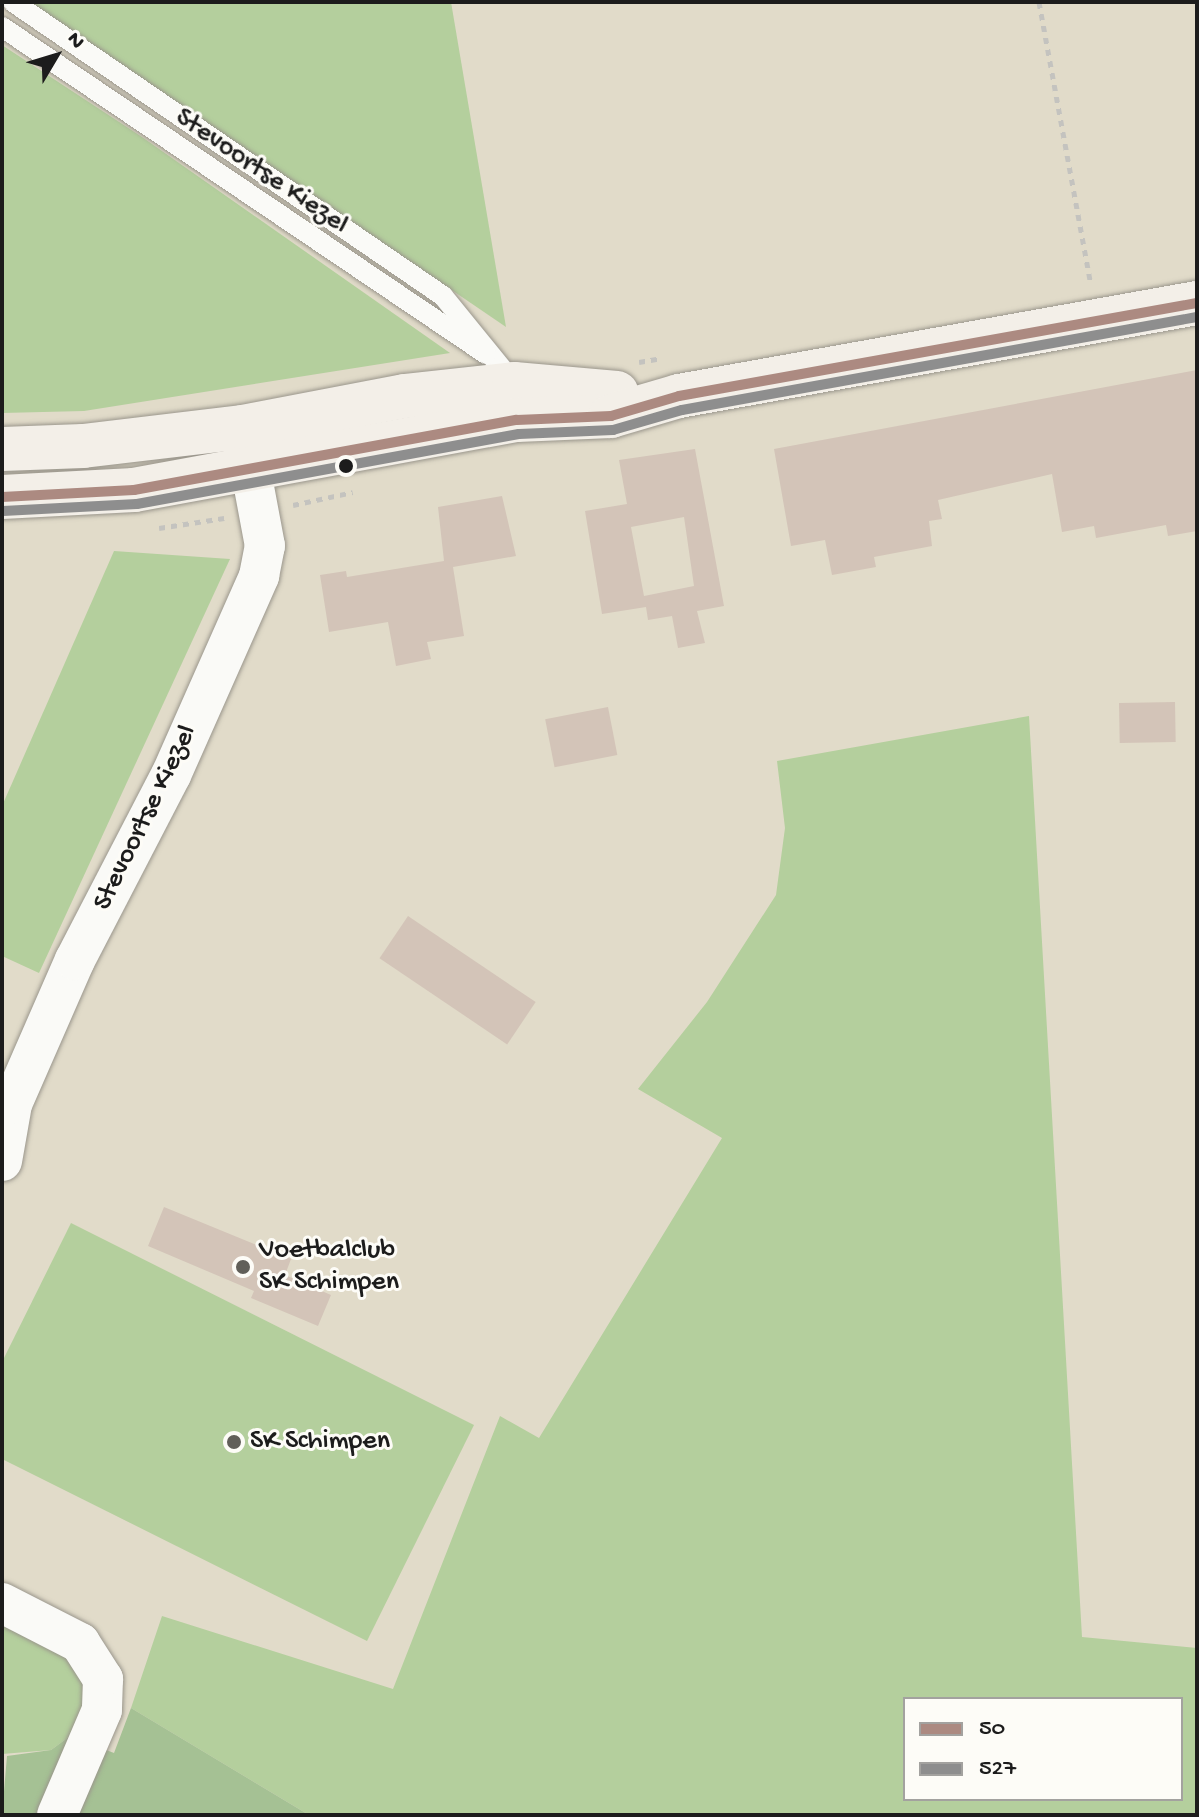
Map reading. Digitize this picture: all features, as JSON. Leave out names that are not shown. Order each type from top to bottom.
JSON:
[{"type":"main road","name":"Stevoortse Kiezel","points":[[2,449],[83,446],[242,427],[404,396],[508,387],[679,396],[1197,303]]},
{"type":"main road","name":"Stevoortse Kiezel","points":[[2,497],[134,490],[412,442],[508,387]]},
{"type":"street","name":"Stevoortse Kiezel","points":[[2,1161],[12,1104],[69,975],[171,775],[259,576],[265,546],[242,427]]},
{"type":"street","points":[[2,1603],[80,1643],[103,1679],[102,1710],[57,1815]]},
{"type":"lane","name":"Stevoortse Kiezel","points":[[13,2],[443,296],[508,387]]},
{"type":"lane","name":"Stevoortse Kiezel","points":[[2,27],[508,387]]},
{"type":"lane","points":[[404,396],[412,442]]},
{"type":"path","points":[[1039,2],[1090,281]]},
{"type":"green space","points":[[29,2],[451,2],[506,327]]},
{"type":"green space","points":[[2,45],[142,137],[450,353],[84,411],[2,413]]},
{"type":"green space","points":[[114,551],[230,559],[39,973],[2,956],[2,806]]},
{"type":"green space","points":[[1029,716],[1082,1637],[1197,1648],[1197,1815],[309,1815],[131,1708],[162,1616],[393,1689],[500,1416],[539,1438],[722,1138],[638,1089],[707,1002],[776,895],[785,828],[777,761]]},
{"type":"green space","name":"SK Schimpen","points":[[71,1223],[474,1425],[367,1641],[2,1459],[2,1362]]},
{"type":"green space","points":[[2,1615],[55,1641],[97,1695],[70,1736],[51,1750],[2,1754]]},
{"type":"green space","points":[[131,1708],[309,1815],[2,1815],[7,1756],[51,1750],[70,1736],[114,1753]]},
{"type":"building","points":[[1197,370],[1197,531],[1168,536],[1166,525],[1096,538],[1094,526],[1062,532],[1052,474],[938,500],[942,519],[929,521],[932,546],[874,557],[876,567],[832,575],[825,540],[791,546],[774,449]]},
{"type":"building","points":[[695,449],[724,606],[697,611],[705,643],[678,648],[672,616],[648,620],[646,607],[602,614],[585,511],[627,504],[619,460]],"holes":[[[684,517],[694,586],[644,596],[631,527]]]},
{"type":"building","points":[[502,496],[516,556],[453,567],[464,636],[427,642],[431,659],[396,666],[388,622],[329,632],[320,575],[346,571],[347,577],[444,561],[438,507]]},
{"type":"building","points":[[1175,702],[1176,742],[1120,743],[1119,703]]},
{"type":"building","points":[[608,707],[617,755],[555,767],[545,719]]},
{"type":"building","points":[[408,916],[536,1002],[507,1044],[379,958]]},
{"type":"building","name":"Voetbalclub SK Schimpen","points":[[164,1207],[291,1259],[285,1275],[331,1295],[318,1326],[251,1298],[254,1291],[148,1246]]},
{"type":"transit line","name":"50","points":[[2,497],[134,490],[517,420],[611,416],[679,396],[1197,303]]},
{"type":"transit line","name":"527","points":[[3,511],[137,504],[519,434],[613,430],[682,410],[1197,317]]},
{"type":"place","name":"Voetbalclub SK Schimpen","points":[[243,1267]]},
{"type":"place","name":"SK Schimpen","points":[[234,1442]]}]
